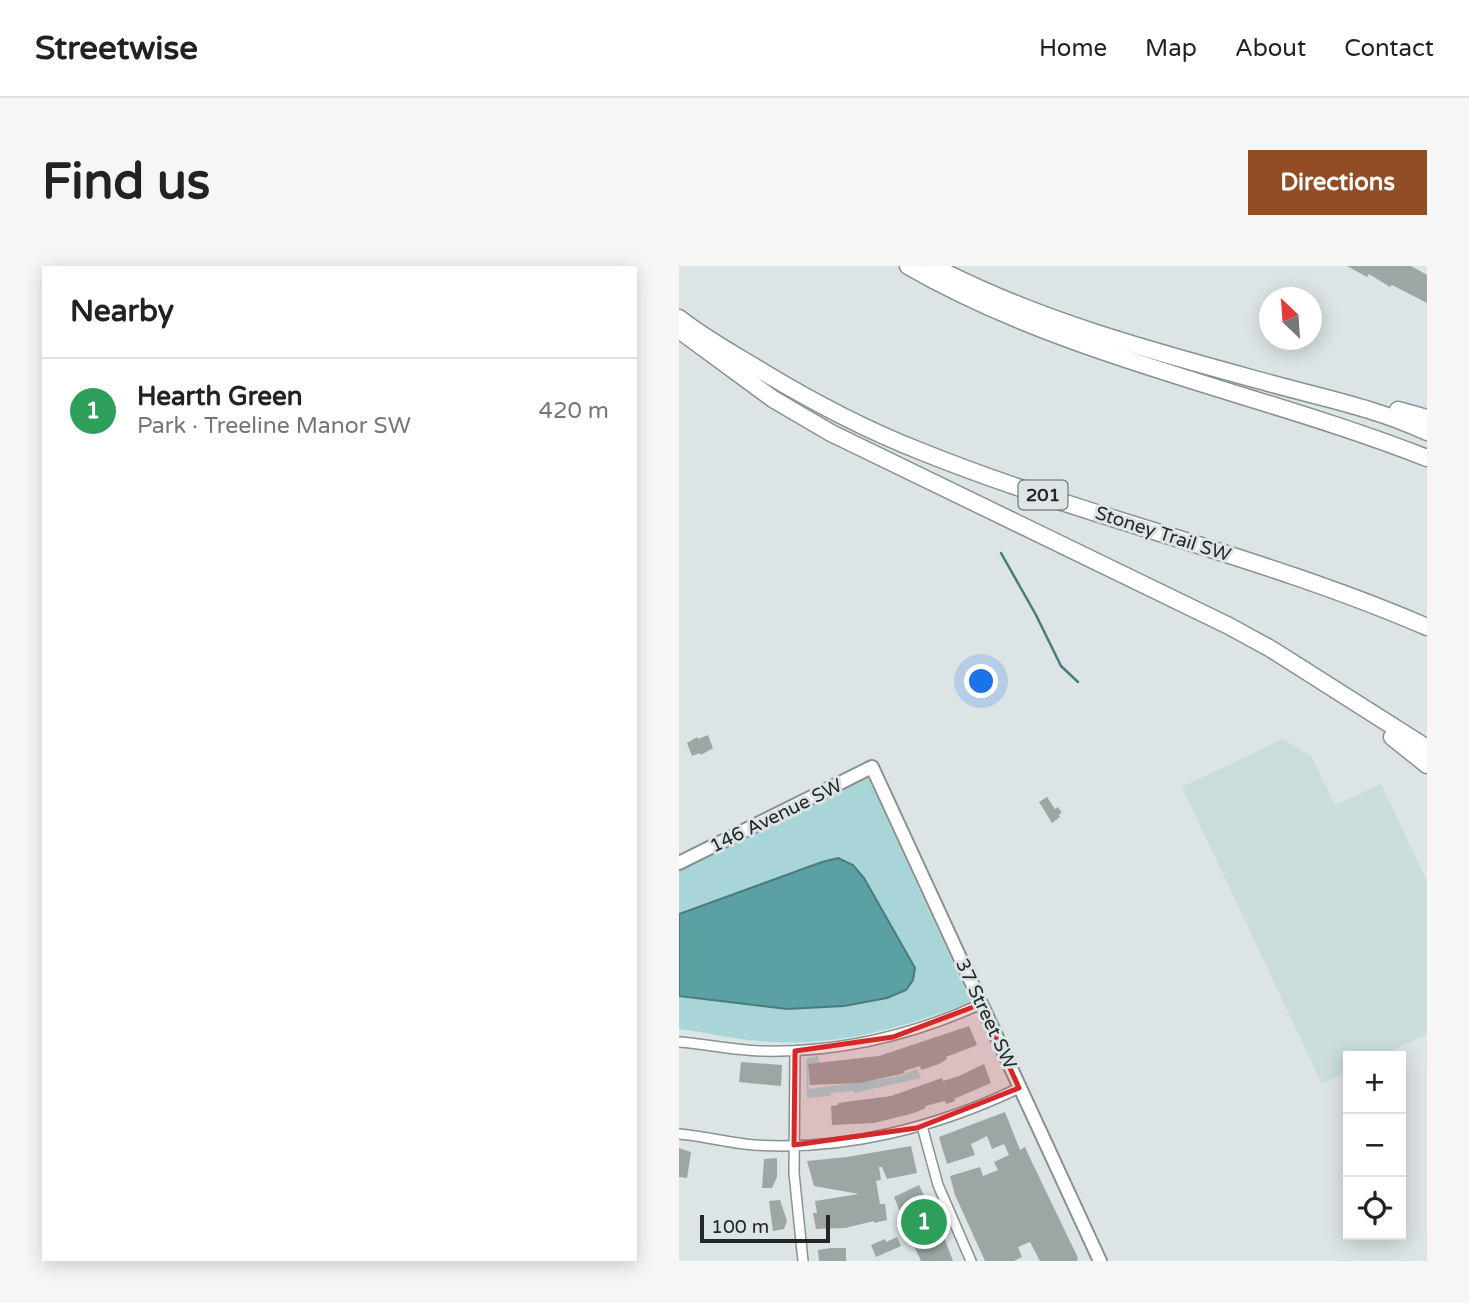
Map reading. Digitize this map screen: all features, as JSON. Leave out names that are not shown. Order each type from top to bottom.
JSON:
[{"type":"highway","points":[[908,266],[996,309],[1066,338],[1327,422],[1427,458]]},
{"type":"highway","points":[[933,266],[1064,323],[1235,374],[1373,410],[1427,432]]},
{"type":"highway","name":"Stoney Trail SW","points":[[679,318],[794,391],[852,421],[920,451],[997,480],[1318,584],[1427,627]]},
{"type":"highway","points":[[679,330],[773,399],[831,433],[1229,625],[1427,748]]},
{"type":"highway","points":[[1235,374],[1321,389],[1427,418]]},
{"type":"highway","points":[[1350,701],[1427,765]]},
{"type":"street","name":"146 Avenue SW","points":[[679,863],[872,768]]},
{"type":"street","name":"37 Street SW","points":[[872,768],[1100,1261]]},
{"type":"street","points":[[679,1042],[757,1051],[795,1051],[854,1045],[893,1037],[953,1017],[981,1004]]},
{"type":"street","points":[[795,1051],[794,1144],[803,1261]]},
{"type":"street","points":[[679,1134],[753,1145],[873,1137],[922,1126],[985,1104],[1020,1088]]},
{"type":"street","points":[[922,1126],[938,1185],[971,1261]]},
{"type":"highlighted area","points":[[981,1004],[1019,1088],[917,1128],[794,1145],[795,1051],[893,1037]]},
{"type":"shaded area","points":[[1283,739],[1311,756],[1335,805],[1381,784],[1427,881],[1427,1034],[1391,1051],[1343,1051],[1343,1074],[1322,1084],[1182,787]]},
{"type":"shaded area","points":[[868,778],[971,1002],[892,1028],[813,1042],[759,1041],[679,1029],[679,865]]},
{"type":"shaded area","points":[[838,858],[853,865],[864,878],[915,968],[913,980],[906,990],[887,998],[844,1006],[787,1009],[679,996],[679,914]]},
{"type":"shaded area","points":[[818,1056],[820,1063],[808,1064],[809,1089],[896,1077],[895,1070],[900,1076],[917,1069],[921,1078],[854,1093],[852,1089],[831,1093],[830,1096],[807,1098],[806,1059]]},
{"type":"building","points":[[1347,266],[1411,266],[1427,275],[1427,303],[1392,285],[1390,287],[1369,274],[1367,277]]},
{"type":"building","points":[[708,735],[713,748],[701,755],[692,756],[687,743]]},
{"type":"building","points":[[1047,797],[1055,809],[1058,807],[1062,813],[1052,823],[1039,802]]},
{"type":"building","points":[[969,1026],[977,1045],[946,1057],[947,1059],[939,1064],[921,1070],[920,1066],[904,1071],[905,1073],[860,1083],[810,1085],[808,1064],[879,1056]]},
{"type":"building","points":[[741,1062],[782,1065],[781,1086],[739,1082]]},
{"type":"building","points":[[984,1064],[991,1083],[954,1099],[955,1101],[925,1106],[926,1108],[914,1113],[874,1123],[832,1125],[831,1106],[838,1103],[891,1096],[942,1078],[943,1081],[959,1076]]},
{"type":"building","points":[[1005,1112],[1020,1150],[1025,1147],[1078,1258],[1077,1261],[1040,1261],[1030,1242],[1018,1247],[1022,1257],[1014,1261],[985,1261],[955,1195],[950,1176],[980,1167],[983,1176],[998,1170],[994,1162],[1009,1155],[1004,1144],[992,1149],[987,1136],[971,1144],[975,1155],[947,1164],[939,1137]]},
{"type":"building","points":[[911,1146],[917,1173],[887,1179],[882,1167],[879,1167],[881,1180],[876,1181],[880,1204],[885,1204],[887,1220],[845,1228],[816,1229],[813,1213],[817,1213],[815,1201],[859,1194],[814,1186],[807,1161]]},
{"type":"building","points":[[679,1148],[691,1152],[687,1178],[679,1177]]},
{"type":"building","points":[[777,1158],[777,1177],[772,1188],[762,1188],[764,1159]]},
{"type":"building","points":[[919,1185],[930,1208],[903,1219],[894,1197]]},
{"type":"building","points":[[780,1200],[787,1221],[784,1229],[773,1231],[769,1201]]},
{"type":"building","points":[[937,1222],[953,1261],[921,1261],[910,1237]]},
{"type":"building","points":[[897,1237],[901,1246],[876,1257],[871,1245]]},
{"type":"building","points":[[846,1248],[846,1261],[819,1261],[818,1250]]},
{"type":"waterway","points":[[1001,553],[1061,666],[1078,682]]},
{"type":"place","name":"Hearth Green","points":[[924,1222]]}]
